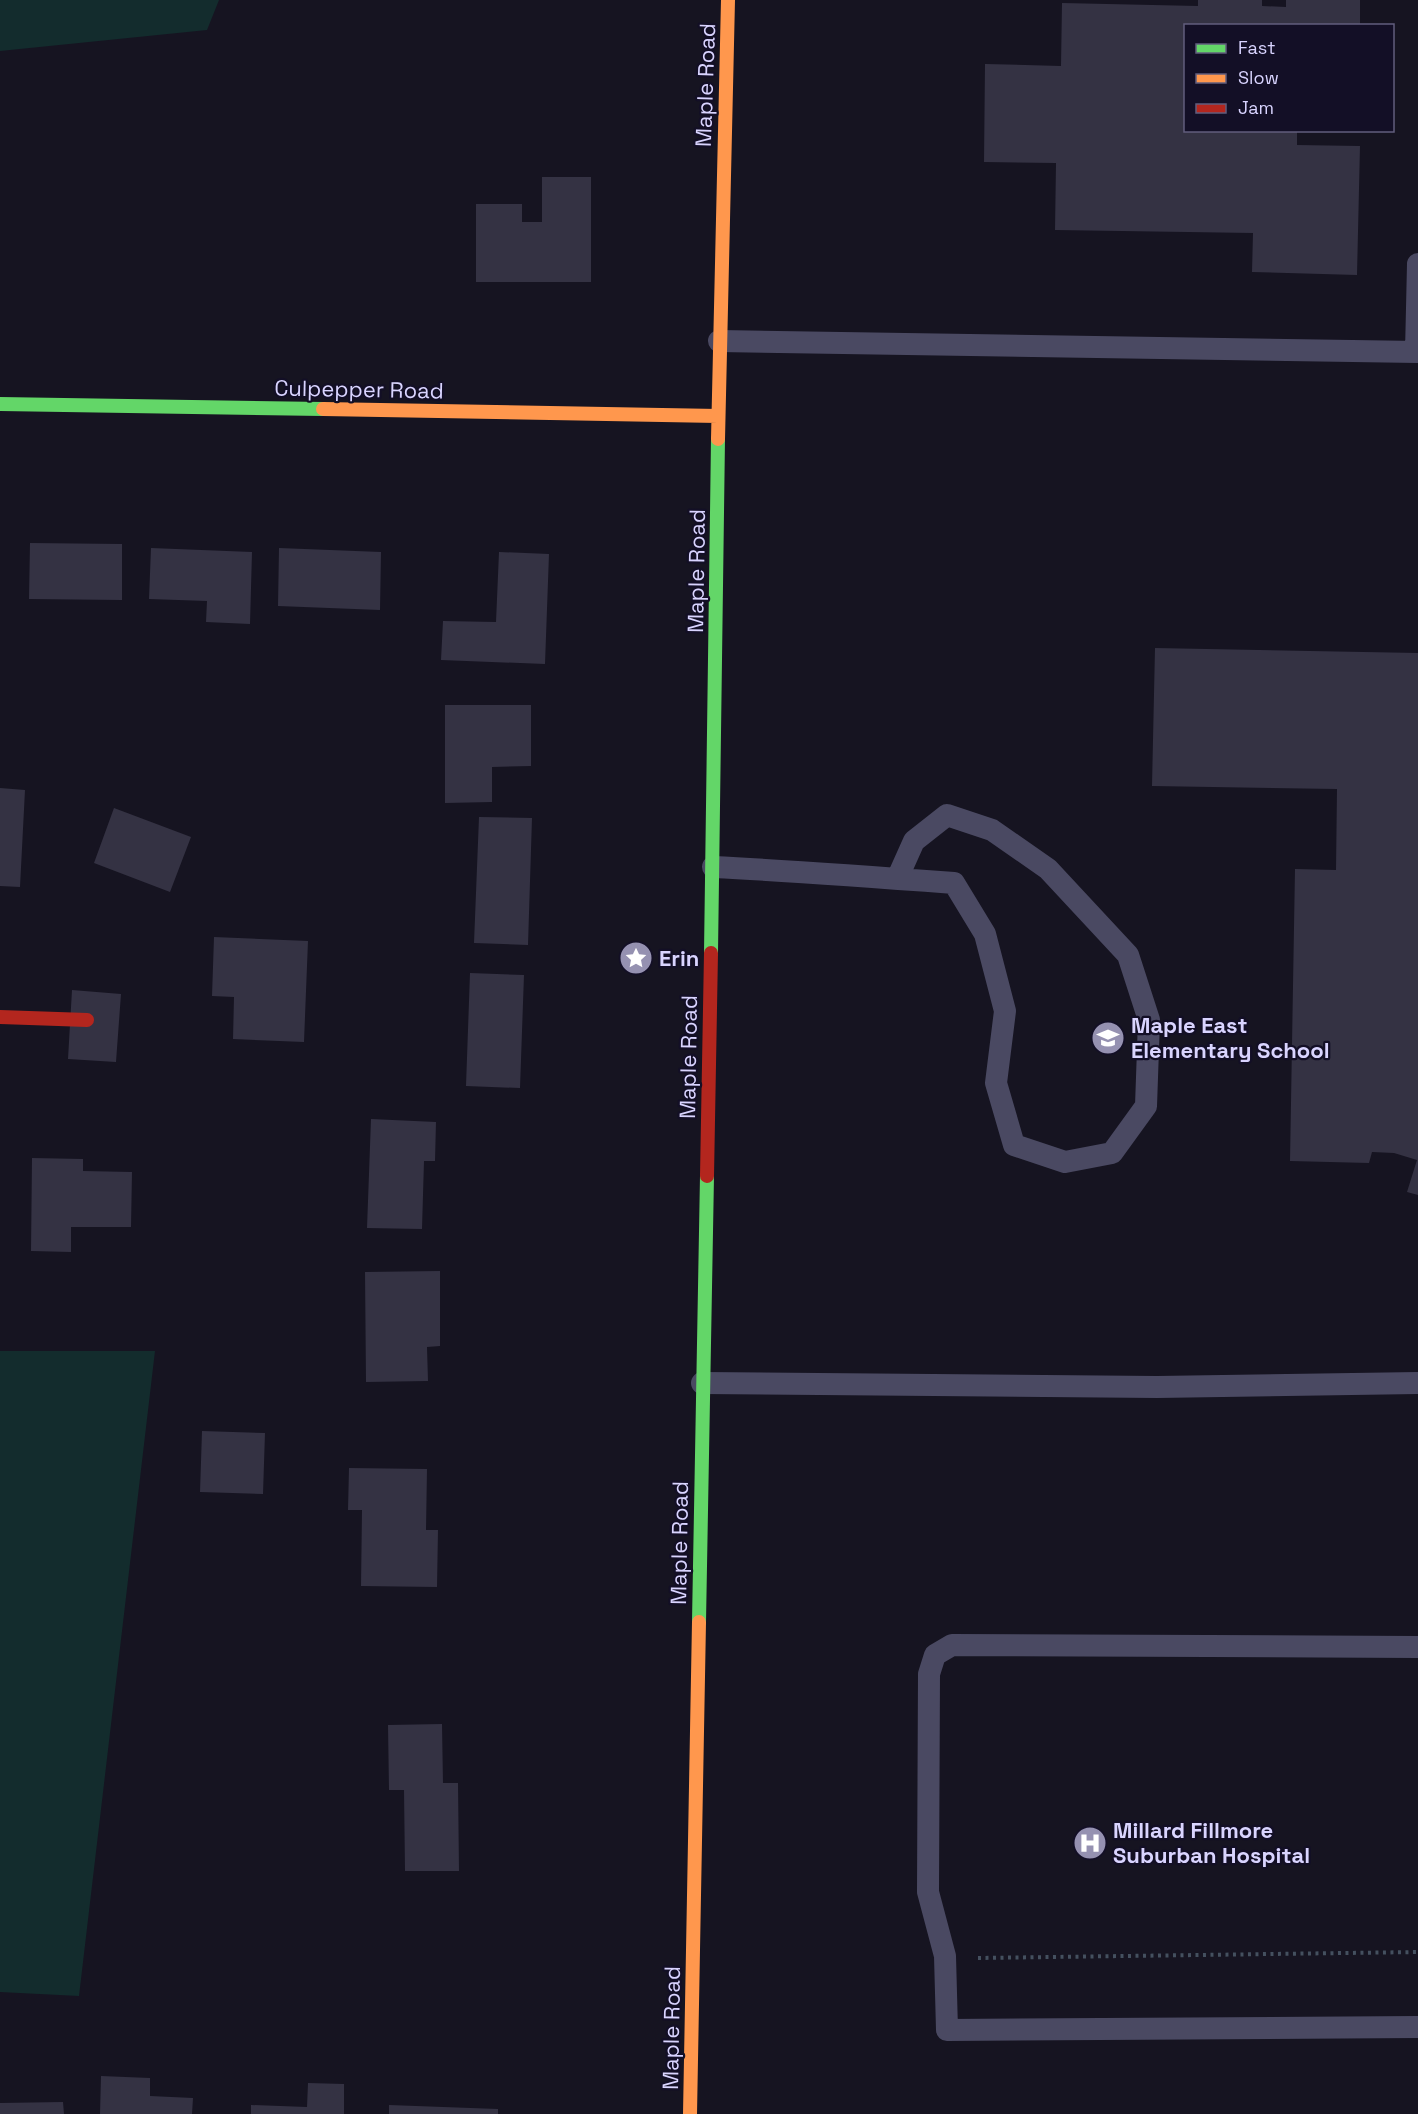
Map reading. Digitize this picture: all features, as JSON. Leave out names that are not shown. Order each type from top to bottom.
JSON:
[{"type":"main road","name":"Maple Road","points":[[690,2114],[713,867],[719,341],[728,0]]},
{"type":"main road","name":"Culpepper Road","points":[[0,404],[718,416]]},
{"type":"main road","points":[[0,1017],[87,1020]]},
{"type":"lane","points":[[719,341],[1417,352],[1418,264]]},
{"type":"lane","points":[[713,867],[805,871],[897,879],[954,883],[985,934],[1005,1011],[996,1083],[1014,1145],[1065,1162],[1112,1153],[1146,1106],[1149,1020],[1128,955],[1048,869],[992,830],[947,815],[914,842],[897,879]]},
{"type":"lane","points":[[702,1383],[1146,1386],[1418,1383]]},
{"type":"lane","points":[[1418,1647],[952,1645],[935,1655],[930,1674],[928,1892],[945,1956],[947,2030],[1418,2027]]},
{"type":"path","points":[[971,1958],[1418,1952]]},
{"type":"green space","points":[[0,0],[219,0],[207,30],[0,51]]},
{"type":"green space","points":[[0,1351],[155,1351],[79,1996],[0,1992]]},
{"type":"building","points":[[1198,0],[1262,0],[1262,6],[1286,7],[1286,0],[1360,0],[1360,24],[1184,24],[1184,132],[1297,132],[1297,145],[1360,146],[1357,275],[1252,272],[1253,233],[1055,230],[1056,163],[984,162],[985,64],[1061,66],[1062,3],[1198,6]]},
{"type":"building","points":[[542,177],[591,177],[591,282],[476,282],[476,204],[522,204],[522,222],[542,222]]},
{"type":"building","points":[[30,543],[122,544],[122,600],[29,599]]},
{"type":"building","points":[[151,548],[252,552],[250,624],[206,622],[207,601],[149,599]]},
{"type":"building","points":[[279,548],[381,552],[380,610],[278,606]]},
{"type":"building","points":[[499,552],[549,554],[545,664],[441,660],[443,621],[496,622]]},
{"type":"building","points":[[1155,648],[1418,653],[1418,1195],[1407,1192],[1417,1160],[1394,1153],[1372,1152],[1369,1163],[1290,1161],[1295,869],[1336,870],[1337,789],[1152,786]]},
{"type":"building","points":[[445,705],[531,705],[531,766],[492,767],[492,802],[445,803]]},
{"type":"building","points":[[0,788],[25,790],[20,887],[0,886]]},
{"type":"building","points":[[114,808],[191,837],[170,892],[94,863]]},
{"type":"building","points":[[479,817],[532,818],[528,945],[474,943]]},
{"type":"building","points":[[214,937],[308,941],[304,1042],[233,1039],[234,997],[212,996]]},
{"type":"building","points":[[470,973],[524,975],[520,1088],[466,1086]]},
{"type":"building","points":[[72,990],[121,994],[116,1062],[68,1059]]},
{"type":"building","points":[[371,1119],[436,1122],[435,1161],[424,1161],[422,1229],[367,1228]]},
{"type":"building","points":[[32,1158],[83,1159],[83,1171],[132,1172],[131,1227],[71,1227],[71,1252],[31,1251]]},
{"type":"building","points":[[440,1271],[440,1346],[427,1347],[428,1381],[366,1382],[365,1272]]},
{"type":"building","points":[[202,1431],[265,1433],[263,1494],[200,1492]]},
{"type":"building","points":[[349,1468],[427,1469],[426,1530],[438,1530],[437,1587],[361,1586],[362,1510],[348,1510]]},
{"type":"building","points":[[442,1724],[443,1783],[458,1783],[459,1871],[405,1871],[404,1790],[389,1790],[388,1725]]},
{"type":"building","points":[[101,2076],[150,2078],[150,2096],[193,2098],[192,2114],[100,2114]]},
{"type":"building","points":[[308,2083],[344,2084],[344,2114],[251,2114],[251,2105],[307,2107]]},
{"type":"building","points":[[63,2102],[64,2114],[0,2114],[0,2103]]},
{"type":"building","points":[[389,2105],[498,2109],[498,2114],[389,2114]]},
{"type":"traffic: fast","points":[[0,404],[323,409]]},
{"type":"traffic: fast","points":[[711,953],[718,439]]},
{"type":"traffic: fast","points":[[699,1622],[707,1176]]},
{"type":"traffic: slow","points":[[718,439],[728,0]]},
{"type":"traffic: slow","points":[[323,409],[718,416]]},
{"type":"traffic: slow","points":[[690,2114],[699,1622]]},
{"type":"traffic: jam","points":[[707,1176],[711,953]]},
{"type":"traffic: jam","points":[[0,1017],[87,1020]]},
{"type":"place","name":"Erin","points":[[636,958]]},
{"type":"place","name":"Maple East Elementary School","points":[[1108,1038]]},
{"type":"place","name":"Millard Fillmore Suburban Hospital","points":[[1090,1843]]}]
